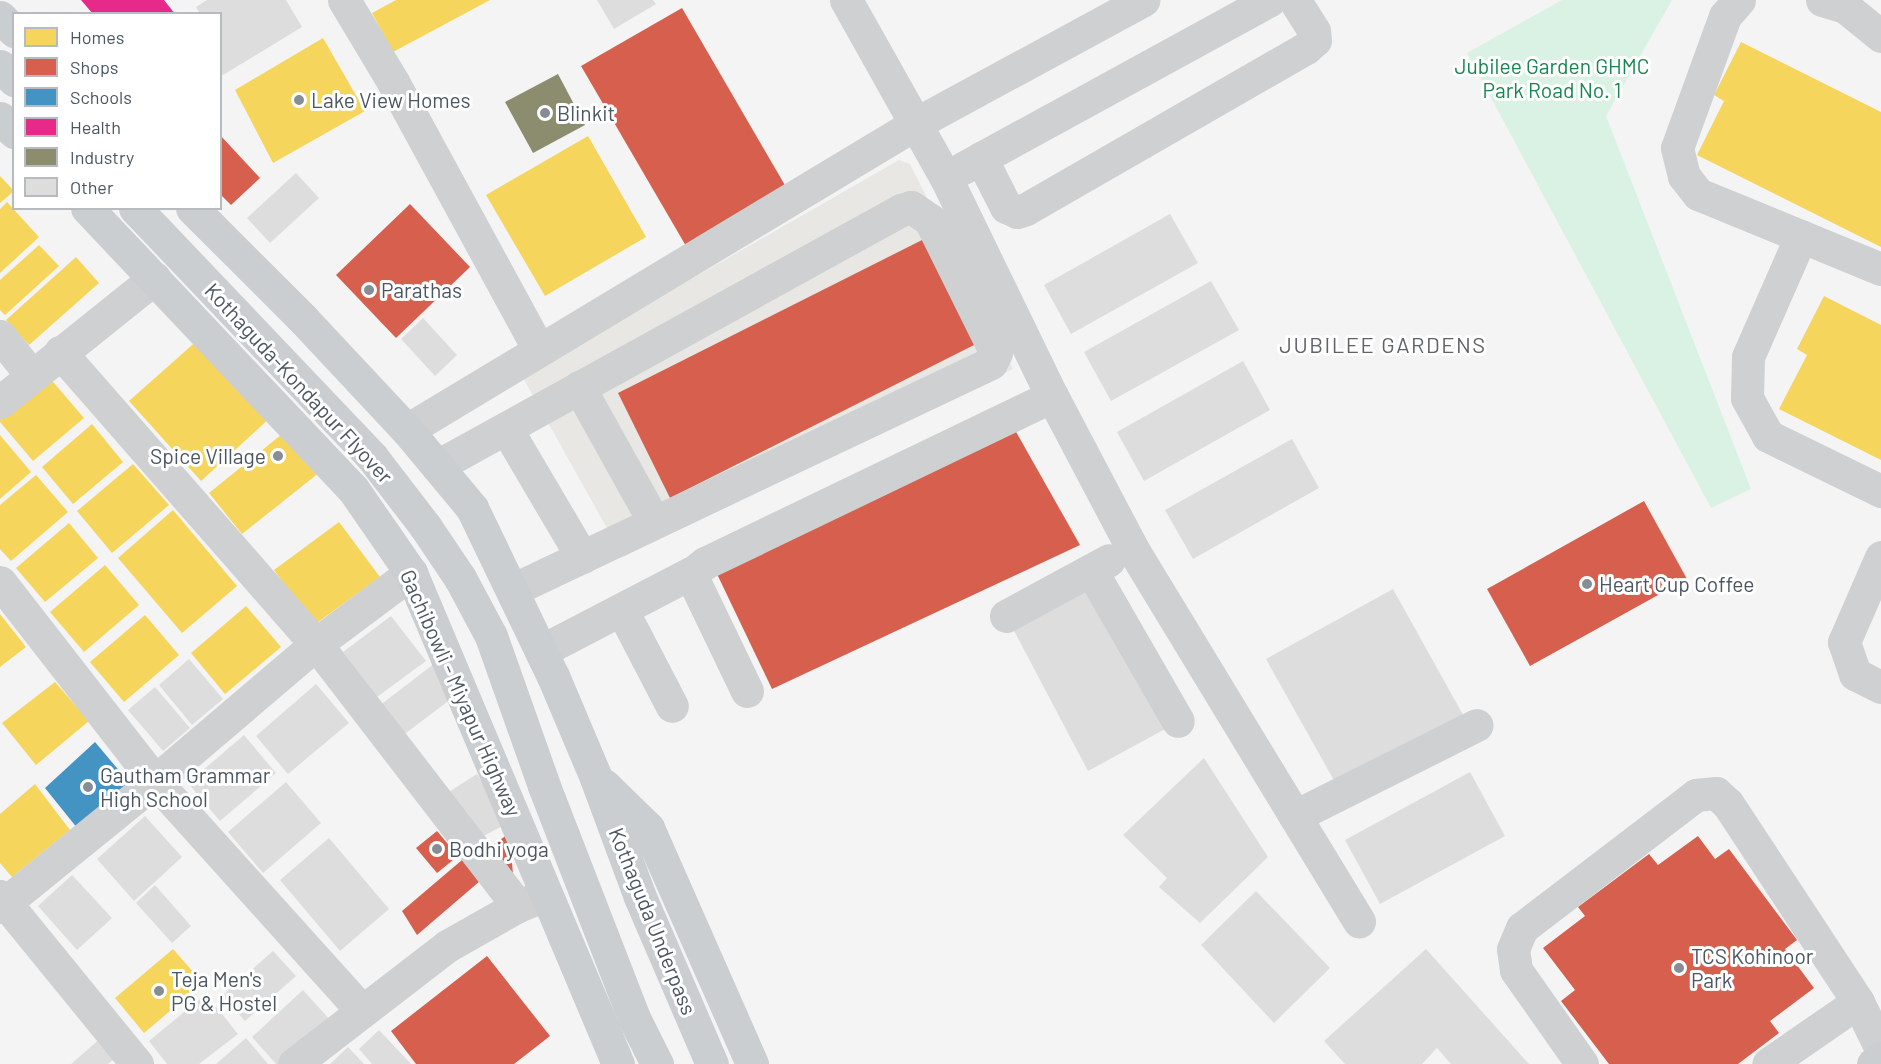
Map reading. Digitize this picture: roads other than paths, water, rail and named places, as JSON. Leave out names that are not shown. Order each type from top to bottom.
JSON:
[{"type":"main road","points":[[0,17],[12,29]]},
{"type":"main road","points":[[0,66],[12,78]]},
{"type":"main road","points":[[0,118],[12,130]]},
{"type":"main road","name":"Gachibowli - Miyapur Highway","points":[[89,210],[353,489],[411,573],[533,900],[560,933],[618,1064]]},
{"type":"main road","name":"Kothaguda-Kondapur Flyover","points":[[137,210],[372,457],[425,526],[460,578],[491,636],[544,786],[633,1016],[657,1064]]},
{"type":"main road","points":[[194,210],[303,319],[406,430],[472,508],[542,651],[596,778],[648,828],[752,1064]]},
{"type":"main road","name":"Kothaguda Underpass","points":[[596,778],[640,897],[712,1064]]},
{"type":"main road","points":[[1873,1064],[1881,1058]]},
{"type":"street","points":[[344,0],[393,81],[539,350]]},
{"type":"street","points":[[846,0],[945,178],[1052,396],[1132,548],[1359,921]]},
{"type":"street","points":[[406,430],[915,124],[1143,0]]},
{"type":"street","points":[[945,178],[1270,0]]},
{"type":"street","points":[[981,158],[1006,207],[1017,212],[1026,209],[1306,48],[1315,40],[1314,31],[1295,0]]},
{"type":"street","points":[[1739,0],[1725,16],[1677,148],[1684,176],[1698,194],[1881,268]]},
{"type":"street","points":[[1822,0],[1845,7],[1881,36]]},
{"type":"street","points":[[436,466],[901,210],[910,207],[930,220],[996,353],[995,359],[981,370],[512,590]]},
{"type":"street","points":[[1801,236],[1748,357],[1748,398],[1768,436],[1881,491]]},
{"type":"street","points":[[0,402],[155,278]]},
{"type":"street","points":[[0,336],[32,376]]},
{"type":"street","points":[[60,352],[316,644],[533,900],[447,946],[294,1064]]},
{"type":"street","points":[[579,387],[654,522]]},
{"type":"street","points":[[542,651],[695,571],[705,563],[1052,396]]},
{"type":"street","points":[[506,428],[582,556]]},
{"type":"street","points":[[1006,616],[1132,548]]},
{"type":"street","points":[[1881,557],[1844,642],[1855,674],[1881,687]]},
{"type":"street","points":[[1091,570],[1178,721]]},
{"type":"street","points":[[695,571],[694,581],[747,690]]},
{"type":"street","points":[[137,1064],[2,902],[155,781],[316,644],[411,573]]},
{"type":"street","points":[[0,582],[155,781],[362,1011]]},
{"type":"street","points":[[622,610],[672,706]]},
{"type":"street","points":[[1295,816],[1477,725]]},
{"type":"street","points":[[1582,1064],[1516,970],[1513,949],[1522,928],[1696,795],[1716,793],[1728,804],[1857,1002],[1881,1049]]},
{"type":"street","points":[[1768,1064],[1857,1002]]},
{"type":"place","name":"Lake View Homes","points":[[299,100]]},
{"type":"place","name":"Blinkit","points":[[545,113]]},
{"type":"place","name":"Parathas","points":[[369,290]]},
{"type":"place","name":"Spice Village","points":[[278,456]]},
{"type":"place","name":"Heart Cup Coffee","points":[[1587,584]]},
{"type":"place","name":"Gautham Grammar High School","points":[[88,787]]},
{"type":"place","name":"Bodhi yoga","points":[[437,849]]},
{"type":"place","name":"TCS Kohinoor Park","points":[[1679,968]]},
{"type":"place","name":"Teja Men's PG & Hostel","points":[[159,991]]},
{"type":"district","name":"JUBILEE GARDENS","points":[[1383,345]]},
{"type":"park label","name":"Jubilee Garden GHMC Park Road No. 1","points":[[1552,78]]}]
